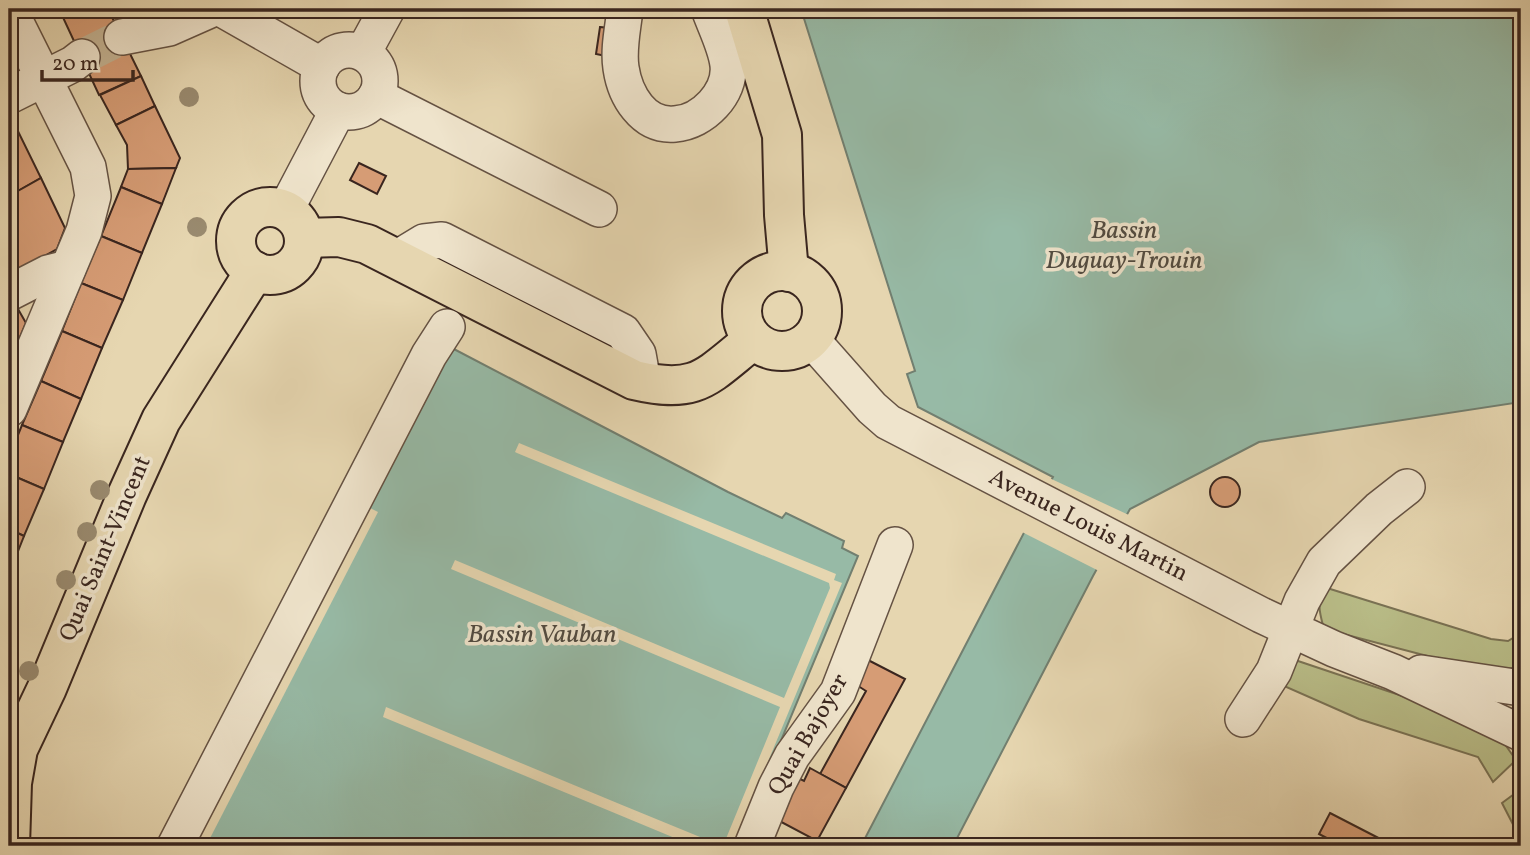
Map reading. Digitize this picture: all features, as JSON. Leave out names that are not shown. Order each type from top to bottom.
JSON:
[{"type":"main road","points":[[744,9],[782,135],[789,272]]},
{"type":"main road","points":[[295,224],[300,258],[285,272],[265,275],[255,271],[240,257],[237,247],[240,227],[255,211],[275,208],[295,224],[367,244],[634,380],[682,387],[706,377],[753,340]]},
{"type":"main road","name":"Quai Saint-Vincent","points":[[9,846],[12,783],[18,748],[47,688],[161,420],[255,271]]},
{"type":"main road","points":[[780,271],[801,276],[810,284],[817,293],[822,317],[811,339],[801,347],[789,351],[775,351],[753,340],[742,319],[745,296],[752,284],[762,276],[780,271]]},
{"type":"street","points":[[9,9],[88,167],[93,196],[84,231],[9,408]]},
{"type":"street","points":[[122,37],[169,27],[212,9]]},
{"type":"street","points":[[222,9],[322,66]]},
{"type":"street","points":[[363,53],[387,9]]},
{"type":"street","points":[[625,9],[621,67],[627,92],[637,109],[653,120],[675,124],[697,116],[715,104],[725,88],[728,66],[709,9]]},
{"type":"street","points":[[344,50],[363,53],[370,58],[379,72],[376,96],[364,108],[347,112],[338,110],[331,106],[320,92],[319,74],[322,66],[333,54],[344,50]]},
{"type":"street","points":[[9,96],[82,57]]},
{"type":"street","points":[[376,96],[599,209]]},
{"type":"street","points":[[295,224],[338,110]]},
{"type":"street","points":[[9,293],[48,273],[68,268]]},
{"type":"street","points":[[175,846],[429,355],[447,327]]},
{"type":"street","name":"Avenue Louis Martin","points":[[811,339],[872,408],[888,422],[1292,629],[1393,672],[1521,733]]},
{"type":"street","points":[[1243,719],[1274,671],[1302,601],[1324,562],[1407,486]]},
{"type":"street","name":"Quai Bajoyer","points":[[752,846],[792,756],[838,692],[895,545]]},
{"type":"street","name":"Avenue Louis Martin","points":[[1393,672],[1432,674],[1521,688]]},
{"type":"shaded area","points":[[1327,588],[1491,639],[1508,641],[1521,633],[1521,666],[1508,669],[1435,658],[1324,629],[1320,602]]},
{"type":"shaded area","points":[[1298,661],[1492,726],[1516,760],[1493,782],[1478,757],[1359,719],[1284,686],[1292,663]]},
{"type":"shaded area","points":[[1521,789],[1521,840],[1502,803]]},
{"type":"water","name":"Bassin Duguay-Trouin","points":[[801,9],[1521,9],[1521,402],[1259,442],[1130,509],[953,846],[861,846],[1053,477],[918,407],[907,374],[915,371]]},
{"type":"water","name":"Bassin Vauban","points":[[450,347],[728,492],[782,518],[786,513],[844,541],[842,548],[858,556],[737,846],[192,846]]},
{"type":"pier","points":[[519,443],[836,574],[834,580],[842,583],[733,846],[723,846],[780,707],[451,569],[455,560],[784,698],[830,588],[829,583],[517,453],[515,452]]},
{"type":"pier","points":[[1045,476],[1131,516],[1099,571],[1020,531],[1048,478]]},
{"type":"pier","points":[[370,508],[378,512],[206,846],[195,846]]},
{"type":"pier","points":[[386,707],[722,846],[695,846],[682,841],[383,717]]},
{"type":"building","points":[[108,9],[141,76],[99,95],[60,11]]},
{"type":"building","points":[[600,27],[609,28],[606,56],[596,54]]},
{"type":"building","points":[[141,76],[155,106],[116,125],[100,95]]},
{"type":"building","points":[[155,106],[180,158],[176,168],[128,169],[127,145],[116,125]]},
{"type":"building","points":[[11,117],[41,178],[9,196],[9,118]]},
{"type":"building","points":[[359,163],[386,176],[377,194],[350,180]]},
{"type":"building","points":[[176,168],[162,204],[121,187],[128,169]]},
{"type":"building","points":[[41,178],[65,228],[57,249],[9,276],[9,196]]},
{"type":"building","points":[[121,187],[162,204],[142,253],[101,236]]},
{"type":"building","points":[[101,236],[142,253],[123,300],[81,283]]},
{"type":"building","points":[[81,283],[123,300],[102,348],[62,331]]},
{"type":"building","points":[[14,302],[26,323],[9,364],[9,305]]},
{"type":"building","points":[[62,331],[102,348],[81,399],[41,381]]},
{"type":"building","points":[[41,381],[81,399],[63,442],[22,425]]},
{"type":"building","points":[[22,425],[63,442],[44,489],[9,474],[9,457]]},
{"type":"building","points":[[9,474],[44,489],[24,536],[9,529]]},
{"type":"building","points":[[1225,477],[1236,481],[1240,492],[1236,503],[1225,507],[1214,503],[1210,492],[1214,481]]},
{"type":"building","points":[[9,529],[24,536],[9,574]]},
{"type":"building","points":[[868,660],[905,679],[846,788],[820,774],[866,691],[855,684]]},
{"type":"building","points":[[810,768],[846,788],[817,841],[770,816],[792,775],[804,781]]},
{"type":"building","points":[[1330,813],[1394,846],[1342,846],[1319,834]]},
{"type":"tunnel","points":[[82,57],[122,37]]}]
